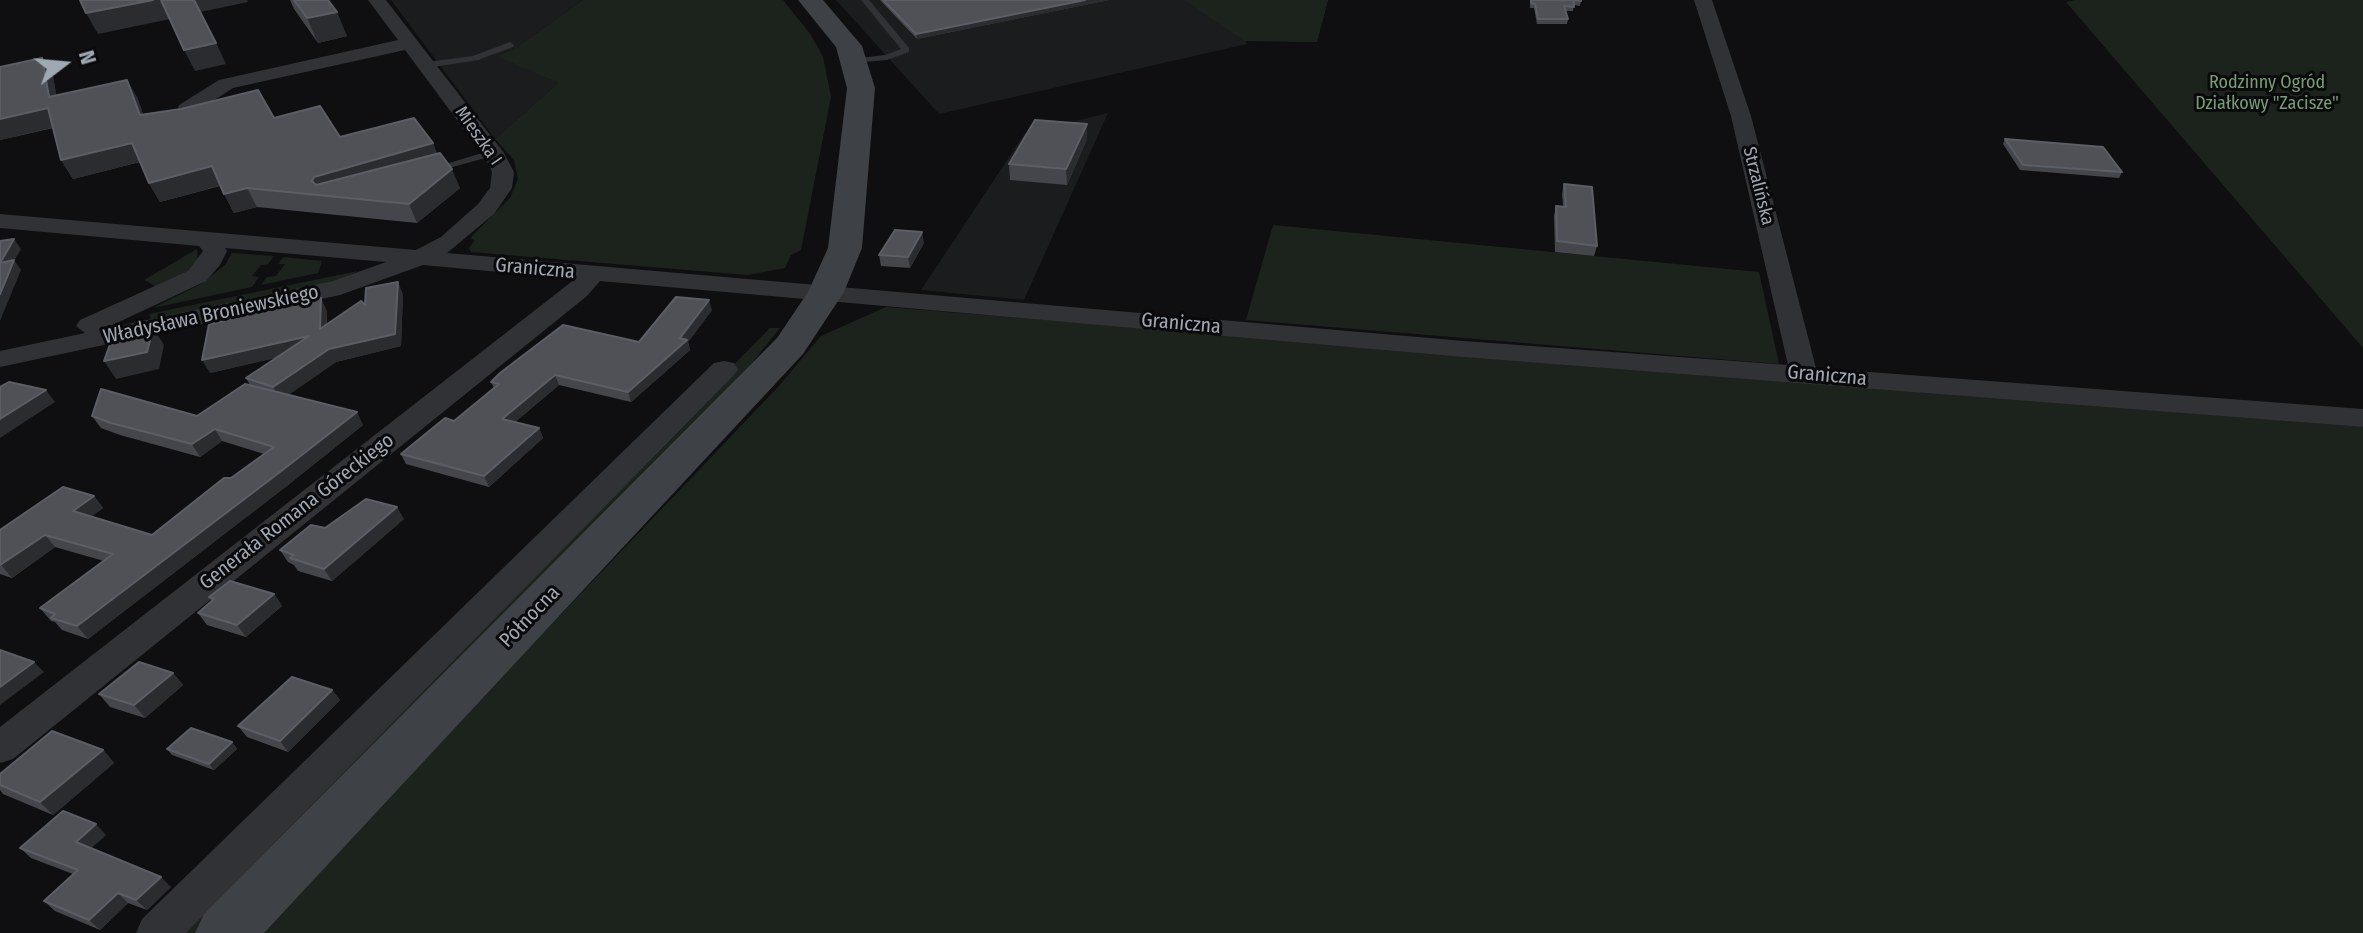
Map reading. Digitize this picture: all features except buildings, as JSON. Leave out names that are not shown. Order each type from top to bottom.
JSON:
[{"type":"main road","points":[[810,0],[849,46],[855,61]]},
{"type":"main road","name":"Północna","points":[[225,933],[790,346],[826,292],[845,248],[862,106],[855,61]]},
{"type":"street","name":"Mieszka I","points":[[377,0],[503,172],[501,188],[486,209],[449,242],[418,259]]},
{"type":"street","name":"Strzalińska","points":[[1703,0],[1741,116],[1804,374]]},
{"type":"street","points":[[184,120],[186,109],[226,84],[409,43]]},
{"type":"street","name":"Graniczna","points":[[0,221],[1464,349],[2363,418]]},
{"type":"street","points":[[6,360],[185,284],[208,265],[215,251],[207,240]]},
{"type":"street","name":"Władysława Broniewskiego","points":[[6,360],[330,290],[418,259]]},
{"type":"street","name":"Generała Romana Góreckiego","points":[[0,748],[578,291],[593,274]]},
{"type":"street","name":"Północna","points":[[157,933],[724,369]]},
{"type":"lane","points":[[855,61],[887,57],[906,50],[865,0]]},
{"type":"lane","points":[[427,65],[475,58],[510,45]]},
{"type":"lane","points":[[418,174],[492,153]]},
{"type":"shaded area","points":[[391,0],[583,0],[514,49],[499,55],[558,83],[495,139]]},
{"type":"shaded area","points":[[836,0],[1328,0],[1317,42],[1246,41],[1247,44],[939,114]]},
{"type":"shaded area","points":[[1108,113],[1024,300],[921,290],[1025,133]]},
{"type":"green space","points":[[583,0],[783,0],[811,35],[823,57],[831,97],[801,250],[791,255],[785,268],[747,275],[471,252],[469,248],[475,240],[470,238],[510,198],[518,179],[514,160],[495,139],[558,83],[497,56],[514,49]]},
{"type":"green space","points":[[1185,0],[1328,0],[1317,42],[1244,41]]},
{"type":"green space","name":"Rodzinny Ogród Działkowy \"Zacisze\"","points":[[2363,0],[2363,348],[2066,2]]},
{"type":"green space","points":[[1273,225],[1759,272],[1779,364],[1246,320]]},
{"type":"green space","points":[[197,249],[198,261],[191,271],[161,289],[144,280]]},
{"type":"green space","points":[[232,253],[274,256],[252,276],[259,277],[252,287],[153,308],[201,284],[225,265]]},
{"type":"green space","points":[[283,257],[322,261],[318,273],[261,285],[267,277],[276,276],[285,264],[278,264]]},
{"type":"green space","points":[[358,271],[341,280],[151,320],[149,314]]},
{"type":"green space","points":[[886,307],[2363,427],[2363,933],[257,933],[778,387],[821,336]]},
{"type":"green space","points":[[770,328],[780,328],[751,364],[206,933],[171,933]]}]
